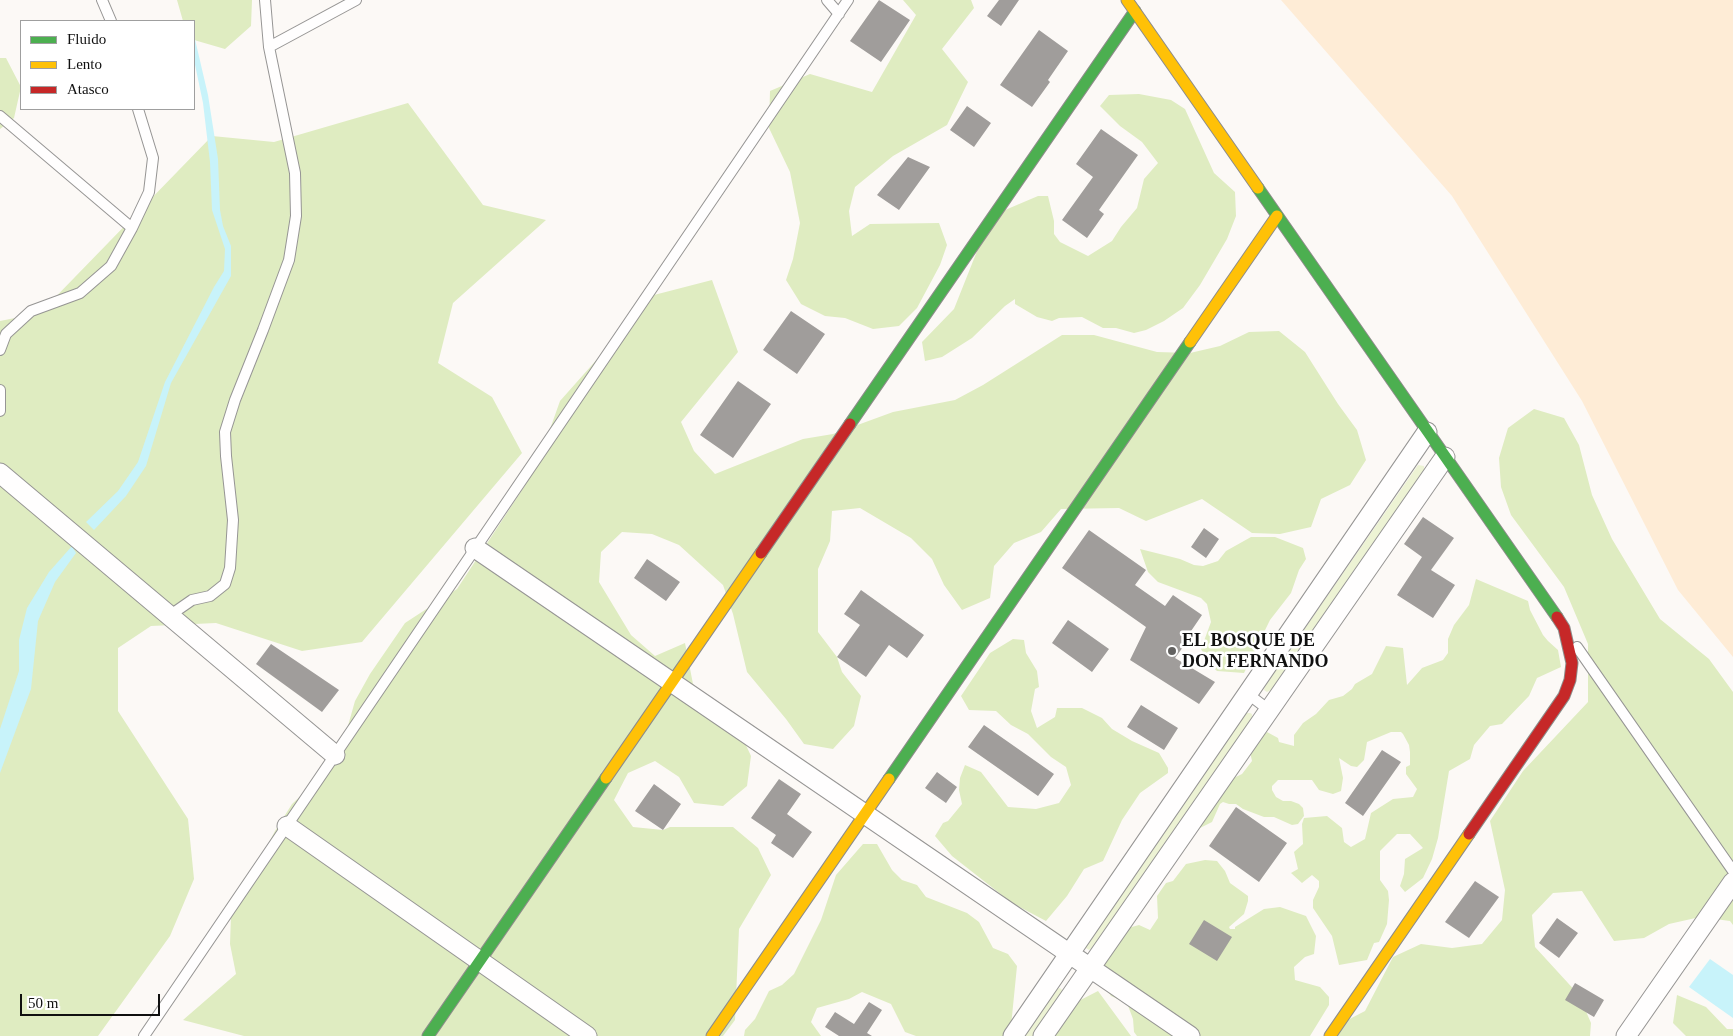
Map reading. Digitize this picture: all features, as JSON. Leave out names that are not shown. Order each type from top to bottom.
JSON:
[{"type":"street","points":[[1128,0],[1564,628],[1569,646],[1572,663],[1570,680],[1564,696],[1330,1036]]},
{"type":"street","points":[[428,1036],[1136,11]]},
{"type":"street","points":[[712,1036],[1277,216]]},
{"type":"street","points":[[1013,1036],[1428,432]]},
{"type":"street","points":[[1043,1036],[1445,456]]},
{"type":"street","points":[[0,473],[335,755]]},
{"type":"street","points":[[475,548],[1190,1036]]},
{"type":"street","points":[[286,826],[587,1036]]},
{"type":"street","points":[[1626,1036],[1733,882]]},
{"type":"lane","points":[[102,0],[111,20]]},
{"type":"lane","points":[[169,616],[192,600],[210,596],[225,584],[230,568],[233,520],[225,432],[235,400],[264,330],[288,260],[296,216],[295,173],[269,47],[264,0]]},
{"type":"lane","points":[[269,47],[356,0]]},
{"type":"lane","points":[[827,0],[839,14]]},
{"type":"lane","points":[[144,1036],[848,0]]},
{"type":"lane","points":[[0,350],[6,334],[31,311],[80,293],[111,266],[132,228],[148,192],[153,158],[138,110]]},
{"type":"lane","points":[[0,116],[132,228]]},
{"type":"lane","points":[[0,390],[0,411]]},
{"type":"lane","points":[[1564,628],[1733,871]]},
{"type":"lane","points":[[1248,694],[1269,710]]},
{"type":"green space","points":[[177,0],[252,0],[251,26],[225,49],[195,40],[195,20],[183,20]]},
{"type":"green space","points":[[903,0],[971,0],[974,8],[942,49],[968,82],[947,125],[893,156],[855,187],[849,211],[852,236],[870,224],[939,223],[947,245],[940,265],[917,308],[899,326],[873,329],[845,318],[825,316],[801,304],[786,280],[793,259],[800,223],[790,172],[769,128],[770,91],[810,74],[872,92],[916,15]]},
{"type":"green space","points":[[0,58],[6,58],[20,85],[20,91],[14,118],[0,129]]},
{"type":"green space","points":[[1139,94],[1171,100],[1185,109],[1214,173],[1235,192],[1236,216],[1227,239],[1200,285],[1183,308],[1164,321],[1146,330],[1134,333],[1116,328],[1103,328],[1082,317],[1059,318],[1052,321],[1037,317],[1015,304],[1015,299],[1005,306],[972,338],[942,357],[925,361],[922,342],[954,309],[991,216],[1038,196],[1048,196],[1054,221],[1054,234],[1060,242],[1088,256],[1112,241],[1137,208],[1144,179],[1158,163],[1142,142],[1120,126],[1100,106],[1109,95]]},
{"type":"green space","points":[[408,103],[483,205],[546,220],[453,303],[438,363],[492,397],[522,453],[362,642],[302,651],[216,623],[151,626],[118,648],[118,711],[188,819],[194,879],[170,936],[98,1036],[0,1036],[0,321],[40,313],[212,136],[274,142]]},
{"type":"green space","points":[[712,280],[738,352],[681,422],[694,451],[715,474],[803,439],[833,434],[893,412],[955,400],[983,385],[1062,335],[1094,335],[1157,352],[1190,353],[1220,346],[1249,332],[1279,331],[1305,352],[1357,430],[1366,460],[1350,485],[1321,499],[1311,527],[1280,534],[1252,533],[1202,499],[1146,521],[1119,508],[1061,509],[1041,532],[1014,543],[994,566],[990,598],[962,610],[944,585],[932,559],[911,538],[860,508],[832,511],[830,541],[818,569],[818,632],[837,657],[842,672],[861,696],[854,726],[833,749],[804,744],[747,672],[733,614],[723,585],[679,545],[652,534],[622,532],[601,552],[599,582],[631,635],[655,656],[685,643],[693,684],[738,728],[751,756],[747,786],[723,806],[694,803],[679,777],[655,761],[628,773],[614,800],[633,827],[663,830],[670,827],[733,827],[758,848],[771,875],[739,929],[735,1020],[723,1036],[244,1036],[183,1020],[236,974],[230,944],[231,915],[275,831],[292,804],[338,761],[355,701],[370,674],[405,623],[457,589],[524,487],[539,460],[560,401],[654,295]]},
{"type":"green space","points":[[1534,409],[1564,418],[1579,445],[1592,495],[1612,539],[1660,619],[1709,659],[1733,692],[1733,925],[1730,921],[1700,917],[1669,924],[1644,938],[1614,941],[1582,891],[1553,893],[1532,915],[1535,947],[1579,995],[1591,1023],[1590,1036],[1329,1036],[1338,1025],[1365,1011],[1393,957],[1421,944],[1452,948],[1482,944],[1502,920],[1505,890],[1490,821],[1523,771],[1588,702],[1588,644],[1564,587],[1511,515],[1501,487],[1499,458],[1508,428]]},
{"type":"green space","points":[[1418,465],[1424,466],[1424,470],[1271,690],[1267,692],[1264,690],[1265,686]]},
{"type":"green space","points":[[1251,537],[1275,537],[1303,548],[1306,559],[1299,570],[1291,593],[1270,620],[1244,673],[1217,671],[1208,662],[1201,649],[1211,622],[1207,604],[1201,598],[1158,582],[1148,572],[1140,549],[1203,566],[1218,561],[1226,551]]},
{"type":"green space","points":[[1476,579],[1528,601],[1530,610],[1543,635],[1558,650],[1561,667],[1537,678],[1529,696],[1502,724],[1490,726],[1474,745],[1470,759],[1449,771],[1438,838],[1432,859],[1423,878],[1405,892],[1400,886],[1404,874],[1405,859],[1423,848],[1410,834],[1397,834],[1380,851],[1380,880],[1388,891],[1389,900],[1387,924],[1379,942],[1374,943],[1367,960],[1339,965],[1332,936],[1313,908],[1313,900],[1319,887],[1319,881],[1312,875],[1302,883],[1291,873],[1298,869],[1294,852],[1303,844],[1302,824],[1304,818],[1327,816],[1342,828],[1344,842],[1351,847],[1365,839],[1371,813],[1393,799],[1413,797],[1417,789],[1406,774],[1406,767],[1410,765],[1409,745],[1401,732],[1391,732],[1367,742],[1364,760],[1357,767],[1351,766],[1339,758],[1343,778],[1341,791],[1333,794],[1319,790],[1312,780],[1278,780],[1272,786],[1276,797],[1283,801],[1299,804],[1303,808],[1304,816],[1298,824],[1292,825],[1274,817],[1264,817],[1243,809],[1236,804],[1223,802],[1220,804],[1212,822],[1196,830],[1223,783],[1242,774],[1252,761],[1250,752],[1259,739],[1267,732],[1278,738],[1279,742],[1294,746],[1294,735],[1303,723],[1316,714],[1329,700],[1343,696],[1355,684],[1372,674],[1386,646],[1403,648],[1407,685],[1422,668],[1443,660],[1448,653],[1448,639],[1454,625],[1469,605]]},
{"type":"green space","points":[[1013,639],[1024,640],[1026,653],[1037,671],[1039,687],[1035,689],[1031,711],[1037,728],[1055,717],[1057,708],[1082,708],[1102,718],[1112,729],[1132,741],[1159,753],[1168,768],[1168,773],[1140,793],[1122,820],[1103,861],[1084,869],[1067,896],[1046,921],[1012,903],[952,856],[935,836],[943,823],[948,821],[962,804],[959,790],[960,778],[965,765],[981,772],[1008,807],[1036,809],[1059,803],[1071,785],[1066,767],[1051,757],[1028,734],[1011,725],[996,711],[969,710],[961,696],[990,653]]},
{"type":"green space","points":[[1246,713],[1252,714],[1252,718],[1092,948],[1089,950],[1086,948],[1086,944]]},
{"type":"green space","points":[[863,844],[877,844],[892,870],[902,880],[917,885],[926,897],[967,913],[979,922],[993,948],[1008,954],[1017,966],[1011,1026],[1006,1036],[916,1036],[905,1032],[891,1004],[862,992],[849,999],[817,1008],[811,1022],[821,1036],[744,1036],[745,1030],[755,1019],[769,991],[782,985],[794,974],[821,920],[836,875]]},
{"type":"green space","points":[[1205,860],[1217,861],[1225,871],[1230,883],[1248,896],[1244,914],[1229,927],[1230,929],[1235,929],[1235,927],[1264,909],[1280,907],[1306,916],[1316,936],[1314,954],[1305,957],[1294,967],[1295,980],[1320,987],[1329,997],[1329,1005],[1310,1036],[1137,1036],[1134,1032],[1133,1019],[1127,1003],[1111,996],[1092,968],[1128,928],[1139,925],[1150,930],[1158,918],[1157,896],[1166,883],[1173,881],[1186,864]]},
{"type":"green space","points":[[1060,988],[1062,993],[1033,1036],[1023,1036],[1056,989]]},
{"type":"green space","points":[[1098,991],[1131,1036],[1046,1036],[1063,1009]]},
{"type":"green space","points":[[1677,995],[1706,1007],[1727,1029],[1733,1029],[1733,1036],[1686,1036],[1673,1023]]},
{"type":"sand","points":[[1281,0],[1733,0],[1733,657],[1678,590],[1582,401],[1452,196]]},
{"type":"water","points":[[195,39],[208,95],[218,159],[220,210],[223,226],[231,246],[231,276],[171,383],[146,466],[126,496],[94,530],[86,522],[118,491],[138,462],[165,382],[224,271],[225,249],[212,210],[210,162],[203,103],[195,65]]},
{"type":"water","points":[[72,546],[76,553],[55,582],[38,621],[31,689],[0,773],[0,729],[19,671],[19,640],[27,608],[49,572]]},
{"type":"water","points":[[1710,959],[1733,975],[1733,1018],[1689,987]]},
{"type":"building","points":[[879,0],[910,20],[881,62],[850,41]]},
{"type":"building","points":[[999,0],[1019,0],[1001,26],[987,16]]},
{"type":"building","points":[[1039,30],[1068,51],[1048,80],[1050,82],[1032,107],[1000,85]]},
{"type":"building","points":[[967,106],[991,123],[974,147],[950,130]]},
{"type":"building","points":[[1101,129],[1138,155],[1099,210],[1104,214],[1087,238],[1062,220],[1093,177],[1076,164]]},
{"type":"building","points":[[908,157],[930,167],[899,210],[877,195]]},
{"type":"building","points":[[791,311],[825,334],[797,374],[763,350]]},
{"type":"building","points":[[738,381],[771,404],[733,458],[700,435]]},
{"type":"building","points":[[1423,517],[1454,538],[1431,570],[1455,585],[1433,618],[1397,595],[1422,557],[1404,544]]},
{"type":"building","points":[[1204,528],[1219,539],[1206,558],[1191,547]]},
{"type":"building","points":[[1089,530],[1146,570],[1135,585],[1165,606],[1173,595],[1202,615],[1189,634],[1191,636],[1175,658],[1215,682],[1199,704],[1130,660],[1146,627],[1062,568]]},
{"type":"building","points":[[647,559],[680,582],[666,601],[634,578]]},
{"type":"building","points":[[861,590],[924,635],[907,658],[889,645],[866,677],[837,657],[860,625],[844,614]]},
{"type":"building","points":[[1068,620],[1109,649],[1092,672],[1052,643]]},
{"type":"building","points":[[271,644],[339,690],[322,712],[256,664]]},
{"type":"building","points":[[1141,705],[1178,728],[1164,750],[1127,727]]},
{"type":"building","points":[[984,725],[1054,774],[1038,796],[968,747]]},
{"type":"building","points":[[1382,750],[1401,762],[1363,816],[1345,803]]},
{"type":"building","points":[[937,772],[957,787],[946,803],[925,788]]},
{"type":"building","points":[[779,779],[801,794],[787,814],[812,832],[793,858],[771,843],[776,835],[751,818]]},
{"type":"building","points":[[654,784],[681,804],[663,830],[635,811]]},
{"type":"building","points":[[1236,807],[1287,843],[1259,882],[1209,846]]},
{"type":"building","points":[[1475,881],[1499,897],[1469,938],[1445,922]]},
{"type":"building","points":[[1557,918],[1578,933],[1559,958],[1539,943]]},
{"type":"building","points":[[1204,920],[1232,937],[1217,961],[1189,944]]},
{"type":"building","points":[[1575,983],[1604,1000],[1594,1017],[1565,1000]]},
{"type":"building","points":[[869,1002],[882,1010],[867,1033],[872,1036],[839,1036],[825,1027],[835,1012],[854,1024]]},
{"type":"traffic: fast","points":[[850,424],[1135,11]]},
{"type":"traffic: fast","points":[[1258,188],[1557,617]]},
{"type":"traffic: fast","points":[[889,779],[1190,342]]},
{"type":"traffic: fast","points":[[428,1036],[606,778]]},
{"type":"traffic: slow","points":[[1127,0],[1258,188]]},
{"type":"traffic: slow","points":[[1190,342],[1277,216]]},
{"type":"traffic: slow","points":[[606,778],[761,553]]},
{"type":"traffic: slow","points":[[712,1036],[889,779]]},
{"type":"traffic: slow","points":[[1330,1036],[1469,834]]},
{"type":"traffic: jam","points":[[761,553],[850,424]]},
{"type":"traffic: jam","points":[[1469,834],[1564,696],[1570,680],[1572,663],[1564,628],[1557,617]]},
{"type":"place","name":"EL BOSQUE DE DON FERNANDO","points":[[1172,651]]}]
